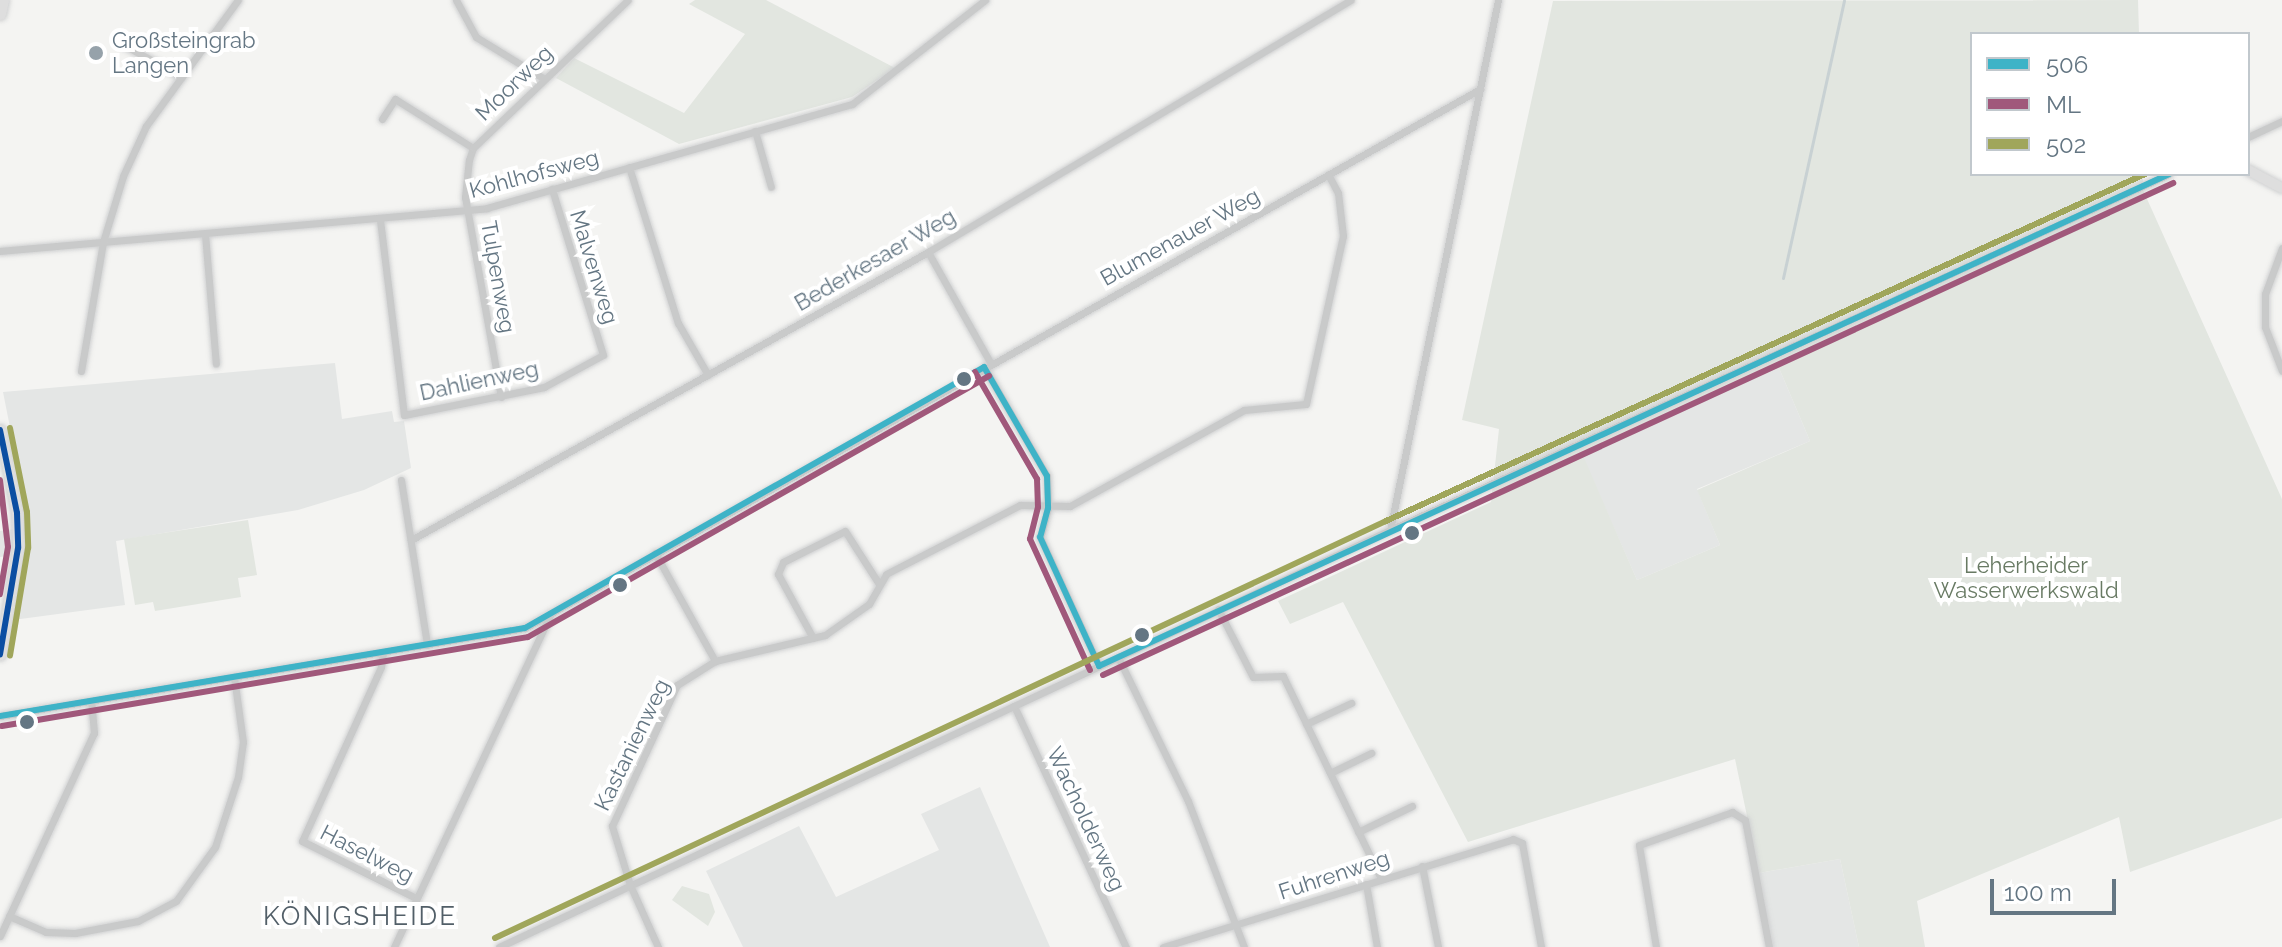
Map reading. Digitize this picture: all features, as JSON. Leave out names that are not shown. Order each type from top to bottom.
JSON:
[{"type":"main road","points":[[0,14],[3,0]]},
{"type":"main road","points":[[0,430],[17,513],[18,555],[0,654]]},
{"type":"street","points":[[81,371],[103,242],[123,176],[146,126],[238,0]]},
{"type":"street","points":[[456,0],[476,37],[543,78]]},
{"type":"street","name":"Moorweg","points":[[469,211],[465,197],[473,148],[628,0]]},
{"type":"street","name":"Kohlhofsweg","points":[[0,251],[469,211],[866,97],[985,0]]},
{"type":"street","name":"Bederkesaer Weg","points":[[411,540],[928,252],[1350,0]]},
{"type":"street","points":[[1390,530],[1496,0]]},
{"type":"street","points":[[124,45],[182,77]]},
{"type":"street","name":"Blumenauer Weg","points":[[0,716],[525,628],[1480,89]]},
{"type":"street","points":[[382,119],[395,99],[473,148]]},
{"type":"street","points":[[2250,136],[2282,121]]},
{"type":"street","points":[[755,131],[771,187]]},
{"type":"street","points":[[629,167],[678,323],[708,375]]},
{"type":"street","points":[[2250,171],[2282,188]]},
{"type":"street","name":"Kastanienweg","points":[[658,947],[613,841],[614,817],[677,685],[715,661],[813,638],[851,622],[869,604],[886,574],[1020,505],[1048,508],[1070,506],[1244,410],[1301,406],[1310,400],[1343,236],[1338,193],[1328,174]]},
{"type":"street","points":[[499,947],[1218,609],[2165,176]]},
{"type":"street","name":"Malvenweg","points":[[552,189],[603,355]]},
{"type":"street","name":"Tulpenweg","points":[[469,211],[501,397]]},
{"type":"street","name":"Dahlienweg","points":[[380,220],[404,415],[501,397],[559,381],[603,355]]},
{"type":"street","points":[[205,234],[216,364]]},
{"type":"street","points":[[2282,248],[2265,294],[2265,316],[2273,356],[2282,371]]},
{"type":"street","points":[[928,252],[1047,476],[1048,508],[1040,537],[1099,666]]},
{"type":"street","points":[[401,480],[427,645]]},
{"type":"street","points":[[813,638],[778,574],[783,562],[845,531],[879,584]]},
{"type":"street","points":[[655,553],[715,661]]},
{"type":"street","points":[[1218,609],[1253,677],[1283,676],[1381,879]]},
{"type":"street","points":[[394,947],[552,612]]},
{"type":"street","name":"Haselweg","points":[[383,653],[381,667],[302,841],[416,898]]},
{"type":"street","points":[[1118,657],[1188,801],[1239,924],[1244,947]]},
{"type":"street","points":[[9,916],[46,932],[75,933],[138,921],[176,901],[215,847],[238,777],[243,742],[234,677]]},
{"type":"street","points":[[0,936],[94,733],[91,701]]},
{"type":"street","points":[[1306,724],[1351,703]]},
{"type":"street","name":"Wacholderweg","points":[[1014,706],[1126,947]]},
{"type":"street","points":[[1330,773],[1371,753]]},
{"type":"street","points":[[1358,832],[1412,806]]},
{"type":"street","points":[[1656,947],[1639,845],[1732,812],[1745,820],[1769,947]]},
{"type":"street","name":"Fuhrenweg","points":[[1163,947],[1517,839],[1541,947]]},
{"type":"street","points":[[1422,866],[1438,947]]},
{"type":"street","points":[[1366,884],[1377,947]]},
{"type":"shaded area","points":[[335,363],[342,419],[392,411],[394,422],[404,421],[411,468],[364,490],[298,510],[116,541],[125,605],[13,620],[23,554],[0,557],[0,531],[24,528],[21,483],[3,392]]},
{"type":"shaded area","points":[[1779,368],[1810,441],[1697,489],[1720,545],[1637,580],[1581,453]]},
{"type":"shaded area","points":[[980,787],[1050,947],[743,947],[706,871],[799,826],[836,897],[939,850],[921,814]]},
{"type":"shaded area","points":[[1840,859],[1859,947],[1773,947],[1759,873]]},
{"type":"green space","points":[[695,0],[766,0],[895,68],[852,97],[679,144],[556,78],[574,58],[684,113],[745,34],[689,4]]},
{"type":"green space","name":"Leherheider Wasserwerkswald","points":[[2138,0],[2139,32],[1970,32],[1970,176],[2143,176],[2143,190],[2282,499],[2282,818],[2130,872],[2119,817],[1917,901],[1925,947],[1859,947],[1840,859],[1759,873],[1735,759],[1468,842],[1343,602],[1290,624],[1278,601],[1491,502],[1499,429],[1462,420],[1553,1]],"holes":[[[1779,368],[1810,441],[1697,490],[1720,545],[1637,580],[1582,453]]]},
{"type":"green space","points":[[248,520],[257,575],[238,578],[241,597],[155,611],[153,602],[135,605],[124,539]]},
{"type":"green space","points":[[682,886],[709,894],[715,912],[708,926],[672,900]]},
{"type":"waterway","points":[[1783,278],[1844,1]]},
{"type":"transit line","name":"502","points":[[495,938],[1386,521],[2141,176]]},
{"type":"transit line","name":"506","points":[[1099,666],[2165,176]]},
{"type":"transit line","name":"ML","points":[[1103,675],[2173,183]]},
{"type":"transit line","name":"506","points":[[984,367],[1047,476],[1048,508],[1040,537],[1099,666]]},
{"type":"transit line","name":"506","points":[[0,716],[525,628],[984,367]]},
{"type":"transit line","name":"ML","points":[[975,372],[1037,479],[1038,507],[1030,539],[1090,670]]},
{"type":"transit line","name":"ML","points":[[2,726],[528,637],[989,376]]},
{"type":"transit line","name":"502","points":[[10,428],[27,512],[28,548],[10,656]]},
{"type":"transit line","points":[[0,430],[17,513],[18,548],[0,654]]},
{"type":"transit line","name":"ML","points":[[0,480],[8,547],[0,594]]},
{"type":"place","name":"Großsteingrab Langen","points":[[96,53]]},
{"type":"district","name":"KÖNIGSHEIDE","points":[[360,917]]}]
